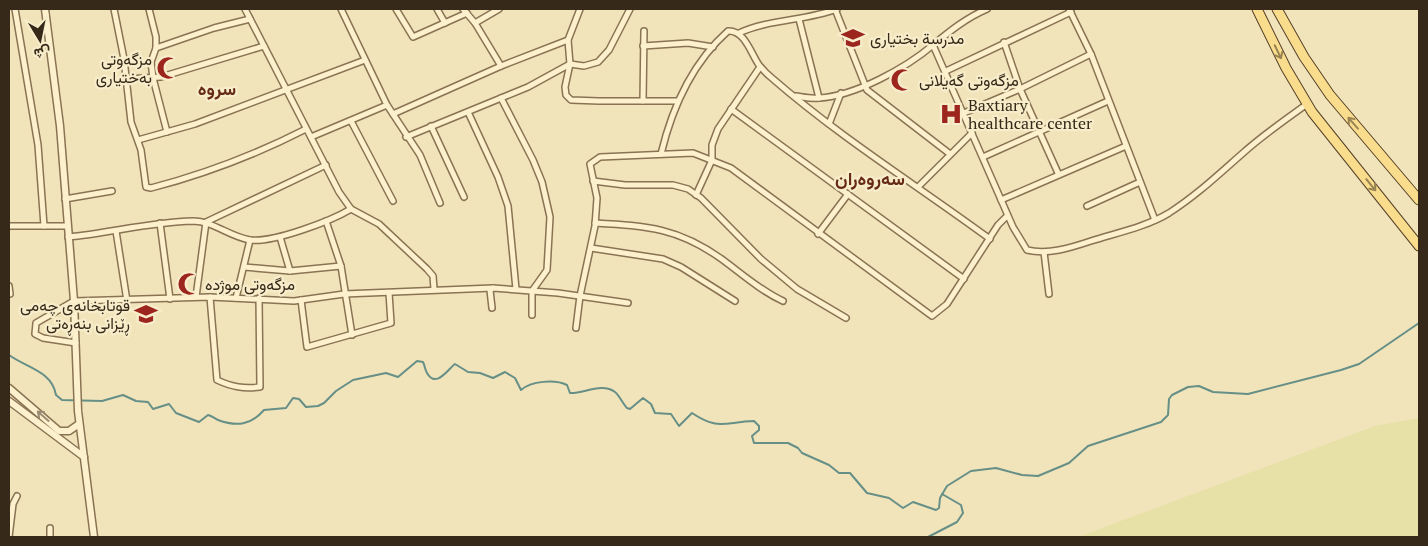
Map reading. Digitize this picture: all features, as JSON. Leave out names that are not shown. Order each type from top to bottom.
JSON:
[{"type":"main road","points":[[1257,9],[1286,68],[1307,104],[1419,246]]},
{"type":"main road","points":[[1277,9],[1325,89],[1419,200]]},
{"type":"street","points":[[15,9],[38,145],[44,226]]},
{"type":"street","points":[[45,9],[60,126],[74,301],[79,424],[94,537]]},
{"type":"street","points":[[114,9],[127,79],[131,122],[138,140],[146,187],[151,188],[209,170],[267,149],[306,129]]},
{"type":"street","points":[[149,9],[156,37],[156,48],[151,62],[153,78],[167,132]]},
{"type":"street","points":[[245,9],[288,89],[306,129],[351,209],[379,224],[427,269],[433,276],[434,289]]},
{"type":"street","points":[[341,9],[388,105],[406,136],[420,155],[440,202]]},
{"type":"street","points":[[396,9],[412,38],[445,23],[465,11],[475,23],[501,66]]},
{"type":"street","points":[[437,9],[445,23]]},
{"type":"street","points":[[475,23],[499,9]]},
{"type":"street","points":[[580,9],[568,40],[570,64],[565,87],[566,95],[571,100],[676,101]]},
{"type":"street","points":[[406,136],[500,98],[570,64],[584,66],[604,57],[630,9]]},
{"type":"street","points":[[662,154],[676,101],[713,47],[728,31],[738,33],[760,26],[799,19],[836,9],[868,90],[950,154]]},
{"type":"street","points":[[795,96],[819,98],[841,93],[888,74],[933,45],[960,23],[986,9]]},
{"type":"street","points":[[946,71],[1070,10],[1091,54],[1155,220]]},
{"type":"street","points":[[156,48],[214,28],[250,19]]},
{"type":"street","points":[[799,19],[819,98]]},
{"type":"street","points":[[643,101],[644,31]]},
{"type":"street","points":[[738,33],[760,67],[829,124],[919,186],[990,239]]},
{"type":"street","points":[[393,114],[501,66],[568,40]]},
{"type":"street","points":[[1004,42],[1020,89],[1058,173]]},
{"type":"street","points":[[643,46],[688,43],[713,47]]},
{"type":"street","points":[[933,45],[983,156],[1007,216],[1027,250],[1044,252],[1082,244],[1155,220],[1206,187],[1250,147],[1307,104]]},
{"type":"street","points":[[127,79],[161,77],[264,46]]},
{"type":"street","points":[[964,113],[1020,89],[1091,54]]},
{"type":"street","points":[[138,140],[167,132],[365,60]]},
{"type":"street","points":[[696,195],[712,160],[712,145],[718,129],[760,67]]},
{"type":"street","points":[[829,124],[841,93]]},
{"type":"street","points":[[500,98],[533,160],[549,209],[548,270],[532,291],[532,315]]},
{"type":"street","points":[[983,156],[1108,101]]},
{"type":"street","points":[[311,137],[388,105]]},
{"type":"street","points":[[731,109],[964,279]]},
{"type":"street","points":[[468,112],[498,177],[508,206],[516,289]]},
{"type":"street","points":[[351,121],[393,201]]},
{"type":"street","points":[[431,126],[464,197]]},
{"type":"street","points":[[919,186],[972,133]]},
{"type":"street","points":[[1001,200],[1058,173],[1126,146]]},
{"type":"street","points":[[576,328],[580,296],[595,223],[597,198],[590,164],[600,157],[693,153],[731,168],[748,179],[818,234],[932,316],[947,304],[998,225],[1007,216]]},
{"type":"street","points":[[68,238],[160,223],[206,222],[326,165]]},
{"type":"street","points":[[593,181],[624,185],[673,185],[688,189],[761,259],[797,288],[846,318]]},
{"type":"street","points":[[1087,206],[1140,182]]},
{"type":"street","points":[[65,200],[112,191]]},
{"type":"street","points":[[818,234],[848,194]]},
{"type":"street","points":[[206,222],[221,231],[250,240],[280,237],[326,221],[351,209]]},
{"type":"street","points":[[326,221],[341,266],[352,335]]},
{"type":"street","points":[[196,297],[206,222]]},
{"type":"street","points":[[160,223],[170,299]]},
{"type":"street","points":[[595,223],[647,227],[680,234],[721,259],[768,294],[783,301]]},
{"type":"street","points":[[9,226],[67,226]]},
{"type":"street","points":[[116,231],[127,301]]},
{"type":"street","points":[[280,237],[290,271]]},
{"type":"street","points":[[236,298],[250,240]]},
{"type":"street","points":[[591,248],[663,260],[681,267],[735,301]]},
{"type":"street","points":[[1044,252],[1049,294]]},
{"type":"street","points":[[244,268],[290,271],[341,266]]},
{"type":"street","points":[[9,286],[10,294]]},
{"type":"street","points":[[492,288],[490,290],[492,308]]},
{"type":"street","points":[[76,343],[43,338],[35,334],[36,323],[74,301],[127,301],[196,297],[301,300],[344,294],[492,288],[580,296],[628,303]]},
{"type":"street","points":[[301,300],[307,347],[391,323],[389,293]]},
{"type":"street","points":[[210,297],[217,380],[236,388],[260,387],[259,298]]},
{"type":"street","points":[[9,388],[59,430],[69,432],[79,424]]},
{"type":"street","points":[[9,401],[84,457]]},
{"type":"street","points":[[55,437],[59,430]]},
{"type":"street","points":[[10,537],[13,504],[17,496]]},
{"type":"street","points":[[50,528],[50,537]]},
{"type":"shaded area","points":[[1419,418],[1419,537],[1078,537],[1375,426]]},
{"type":"waterway","points":[[9,355],[44,375],[54,387],[56,395],[62,400],[102,401],[123,395],[136,401],[148,402],[153,409],[169,404],[176,413],[199,422],[208,415],[231,424],[249,422],[264,410],[286,408],[293,398],[299,399],[306,407],[318,406],[353,380],[386,373],[398,377],[417,361],[423,362],[427,373],[434,379],[438,379],[455,364],[468,372],[480,373],[493,378],[505,372],[515,378],[521,390],[537,383],[550,382],[567,385],[570,393],[598,388],[610,389],[618,395],[627,408],[630,409],[643,398],[651,404],[655,413],[671,414],[679,426],[692,413],[701,419],[716,424],[754,421],[759,426],[759,430],[752,436],[754,443],[788,443],[798,448],[802,453],[829,465],[839,473],[850,473],[867,493],[889,498],[903,508],[913,502],[936,510],[939,508],[940,498],[947,486],[971,471],[996,468],[1022,475],[1038,476],[1069,463],[1088,446],[1161,422],[1168,415],[1169,399],[1172,395],[1188,387],[1199,386],[1213,392],[1248,394],[1341,370],[1359,364],[1419,323]]},
{"type":"waterway","points":[[928,537],[957,522],[963,513],[961,505],[942,494]]},
{"type":"place","name":"مدرسة بختيارى","points":[[853,38]]},
{"type":"place","name":"مزگەوتی بەختیاری","points":[[168,68]]},
{"type":"place","name":"مزگەوتی گەیلانی","points":[[902,80]]},
{"type":"place","name":"Baxtiary healthcare center","points":[[951,114]]},
{"type":"place","name":"مزگەوتی موژدە","points":[[189,284]]},
{"type":"place","name":"قوتابخانەی چەمی ڕێزانی بنەڕەتی","points":[[146,314]]},
{"type":"district","name":"سروە","points":[[217,89]]},
{"type":"district","name":"سەروەران","points":[[870,179]]}]
